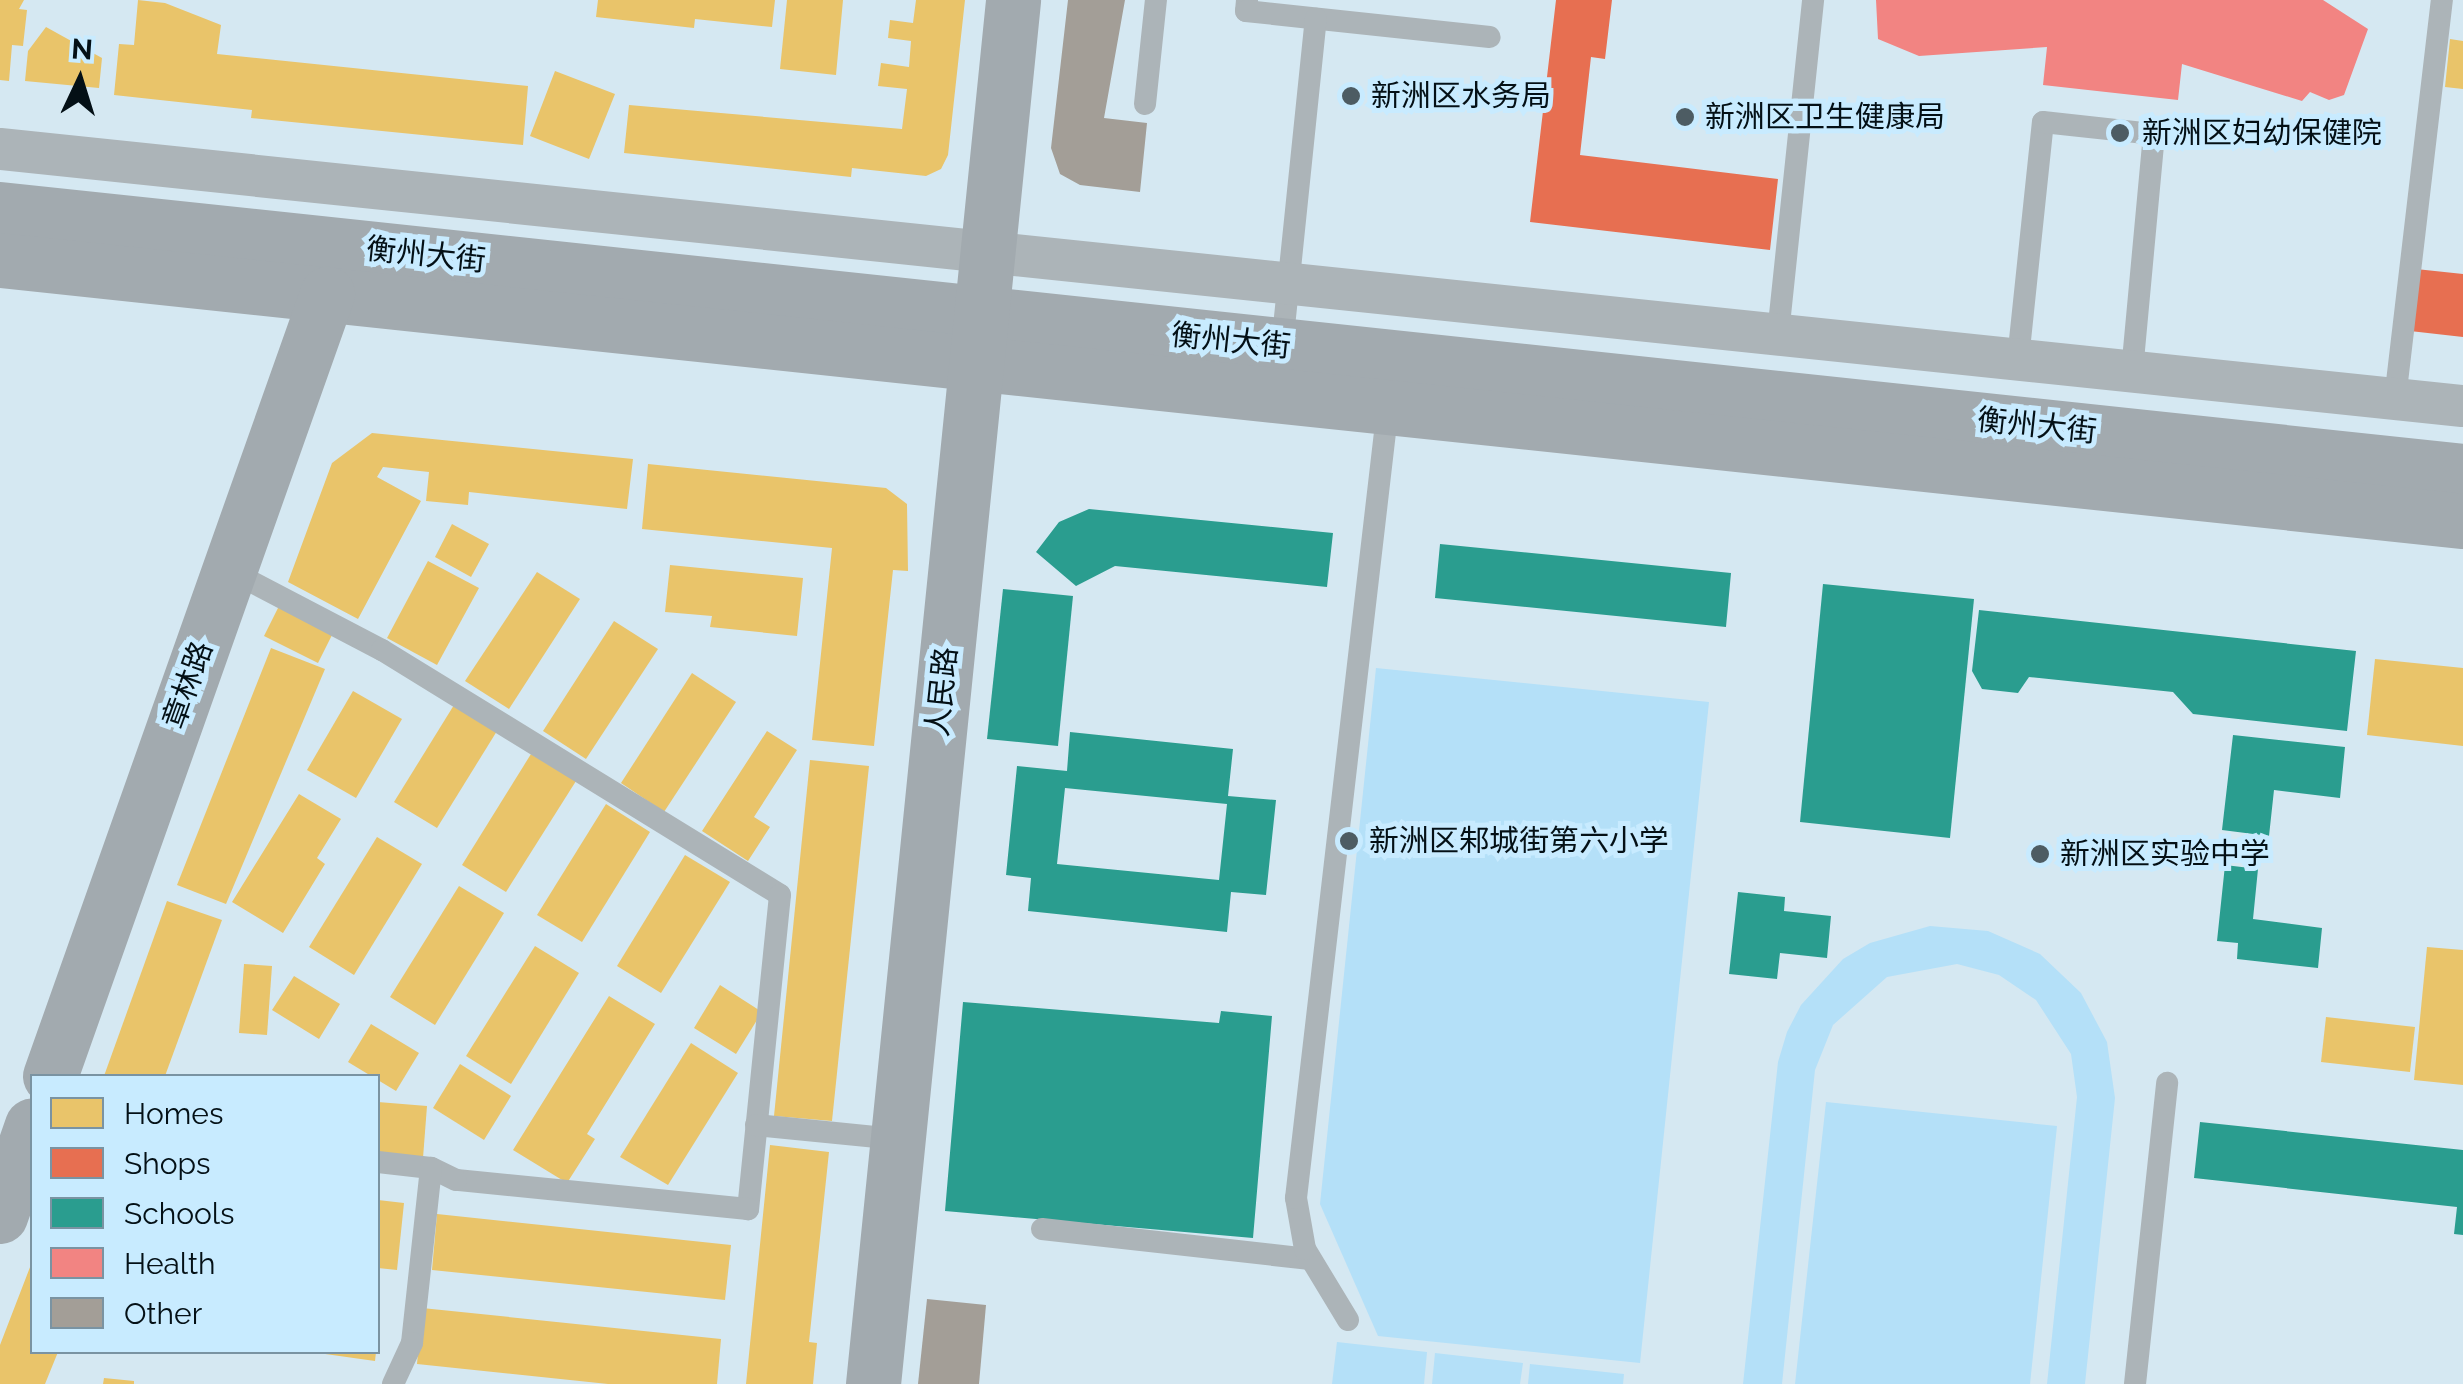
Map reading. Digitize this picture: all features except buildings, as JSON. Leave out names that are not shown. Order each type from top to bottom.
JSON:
[{"type":"main road","name":"人民路","points":[[874,1384],[1014,0]]},
{"type":"main road","name":"衡州大街","points":[[0,209],[977,339],[1388,407],[2463,521]]},
{"type":"main road","name":"衡州大街","points":[[0,260],[327,294],[977,339],[1282,346],[2463,471]]},
{"type":"main road","name":"章林路","points":[[51,1074],[327,294]]},
{"type":"main road","points":[[0,1216],[30,1131]]},
{"type":"street","points":[[0,148],[2463,406]]},
{"type":"lane","points":[[1145,104],[1156,0]]},
{"type":"lane","points":[[1247,0],[1246,11],[1490,37]]},
{"type":"lane","points":[[1778,334],[1813,0]]},
{"type":"lane","points":[[2395,399],[2442,0]]},
{"type":"lane","points":[[1282,346],[1316,19]]},
{"type":"lane","points":[[2018,359],[2043,122],[2154,134],[2132,371]]},
{"type":"lane","points":[[1348,1320],[1310,1259],[1296,1198],[1388,407]]},
{"type":"lane","points":[[229,570],[382,650],[780,895],[748,1208],[456,1180],[432,1168],[380,1162]]},
{"type":"lane","points":[[2141,1383],[2167,1082]]},
{"type":"lane","points":[[756,1125],[898,1139]]},
{"type":"lane","points":[[393,1384],[412,1343],[432,1168]]},
{"type":"lane","points":[[1042,1229],[1310,1259]]},
{"type":"shaded area","points":[[1376,668],[1709,702],[1640,1363],[1378,1336],[1320,1204]]},
{"type":"shaded area","points":[[1930,926],[1988,931],[2040,954],[2081,993],[2107,1042],[2115,1098],[2085,1384],[2047,1384],[2077,1097],[2071,1054],[2036,1000],[1999,975],[1957,964],[1887,977],[1833,1025],[1815,1070],[1782,1384],[1743,1384],[1778,1062],[1787,1032],[1801,1005],[1843,959],[1870,943]]},
{"type":"shaded area","points":[[1826,1102],[2057,1126],[2030,1384],[1795,1384]]},
{"type":"shaded area","points":[[1337,1342],[1427,1352],[1424,1384],[1332,1384]]},
{"type":"shaded area","points":[[1435,1353],[1523,1363],[1520,1384],[1432,1384]]},
{"type":"shaded area","points":[[1530,1364],[1624,1374],[1623,1384],[1528,1384]]},
{"type":"place","name":"新洲区水务局","points":[[1351,96]]},
{"type":"place","name":"新洲区卫生健康局","points":[[1685,117]]},
{"type":"place","name":"新洲区妇幼保健院","points":[[2120,133]]},
{"type":"place","name":"新洲区邾城街第六小学","points":[[1349,841]]},
{"type":"place","name":"新洲区实验中学","points":[[2040,854]]}]
